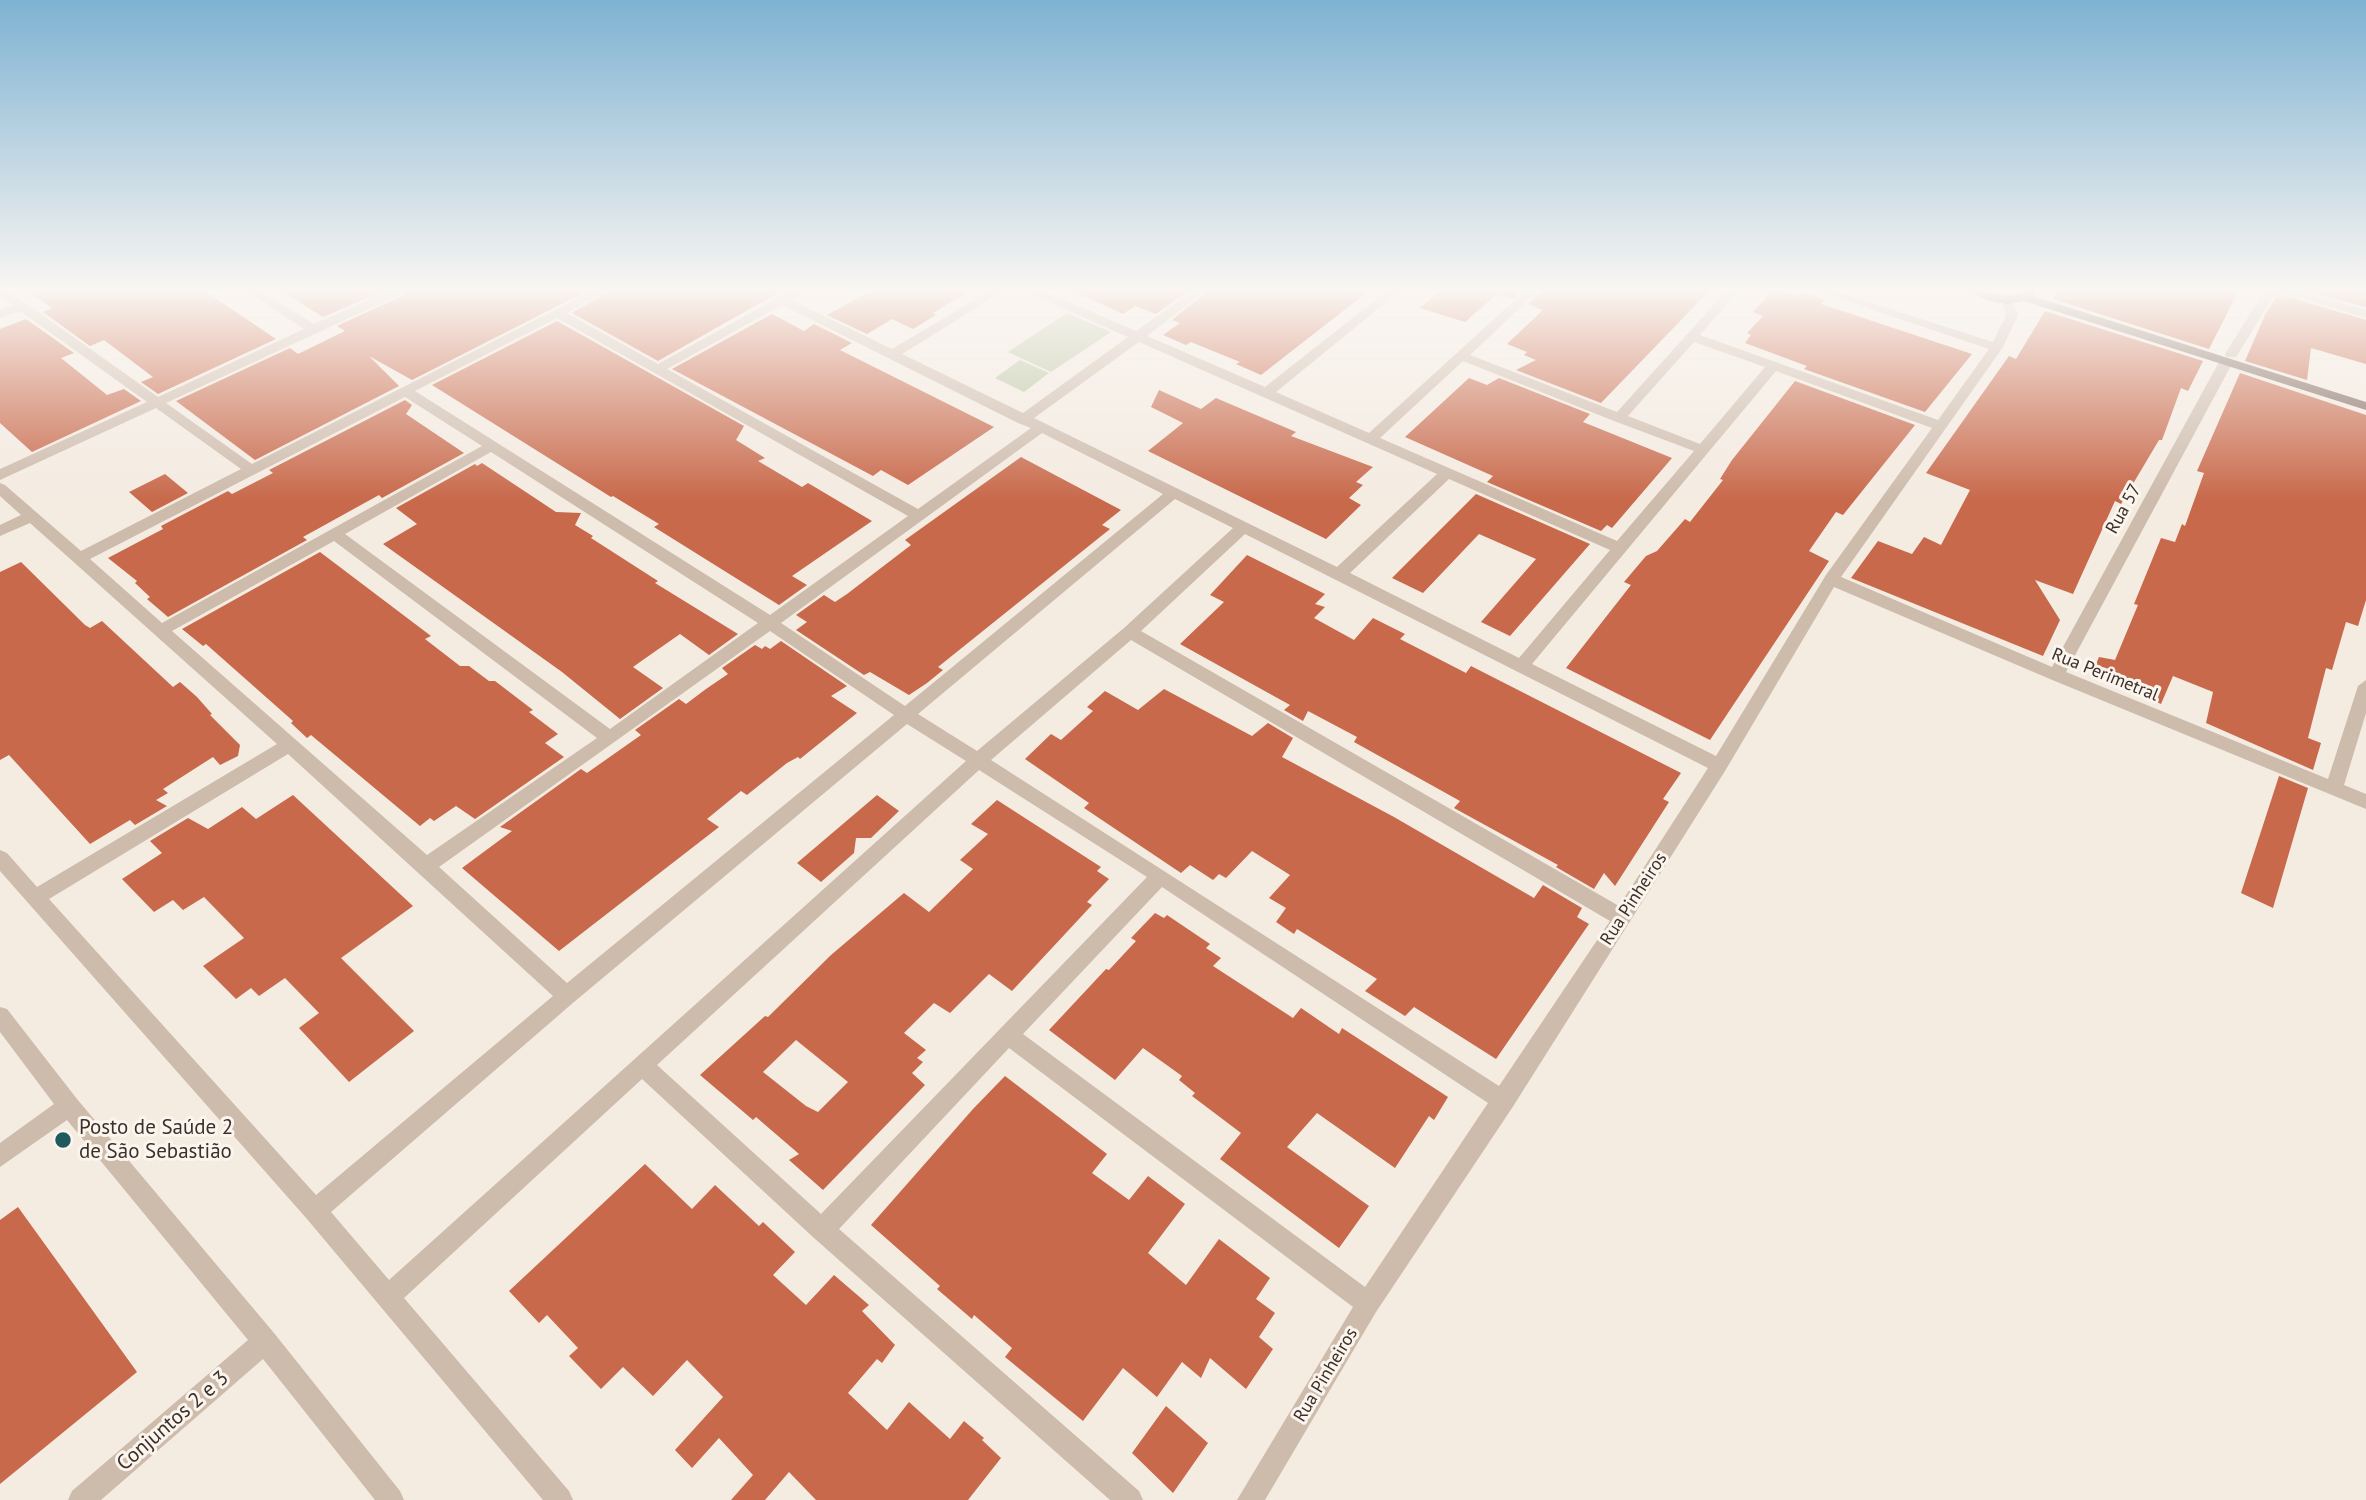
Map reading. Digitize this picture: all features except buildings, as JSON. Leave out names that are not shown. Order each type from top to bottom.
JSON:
[{"type":"main road","points":[[2234,360],[2366,406]]},
{"type":"main road","points":[[2235,360],[2366,396]]},
{"type":"street","points":[[99,360],[251,470]]},
{"type":"street","points":[[0,475],[246,360]]},
{"type":"street","points":[[78,559],[465,360]]},
{"type":"street","points":[[642,360],[918,515]]},
{"type":"street","points":[[658,369],[674,360]]},
{"type":"street","points":[[907,360],[1719,766]]},
{"type":"street","points":[[1023,420],[1104,360]]},
{"type":"street","points":[[1195,360],[1619,548]]},
{"type":"street","points":[[1268,392],[1307,360]]},
{"type":"street","points":[[1371,438],[1457,360]]},
{"type":"street","points":[[1471,360],[1701,449]]},
{"type":"street","points":[[1619,418],[1669,360]]},
{"type":"street","points":[[1756,360],[1941,426]]},
{"type":"street","name":"Rua Pinheiros","points":[[1251,1500],[1368,1304],[1622,919],[1719,766],[1831,579],[1988,360]]},
{"type":"street","name":"Rua 57","points":[[2056,675],[2227,360]]},
{"type":"street","points":[[1521,666],[1773,366]]},
{"type":"street","points":[[405,391],[769,622],[905,714],[1160,876],[1504,1101]]},
{"type":"street","points":[[426,866],[610,738],[1040,428]]},
{"type":"street","points":[[160,631],[492,446]]},
{"type":"street","points":[[1339,574],[1446,473]]},
{"type":"street","points":[[0,488],[426,866],[567,996]]},
{"type":"street","points":[[315,1211],[567,996],[1172,494]]},
{"type":"street","points":[[0,531],[31,516]]},
{"type":"street","points":[[387,1297],[979,760],[1130,632],[1242,528]]},
{"type":"street","points":[[335,534],[610,738]]},
{"type":"street","name":"Rua Perimetral","points":[[1831,579],[2366,802]]},
{"type":"street","points":[[1130,632],[1622,919]]},
{"type":"street","points":[[2334,789],[2366,686]]},
{"type":"street","points":[[36,897],[288,746]]},
{"type":"street","points":[[0,858],[315,1211],[559,1500]]},
{"type":"street","points":[[822,1230],[1160,876]]},
{"type":"street","points":[[0,1016],[69,1107],[265,1342],[391,1500]]},
{"type":"street","points":[[1008,1035],[1368,1304]]},
{"type":"street","points":[[642,1065],[822,1230],[1130,1500]]},
{"type":"street","points":[[0,1156],[69,1107]]},
{"type":"street","name":"Conjuntos 2 e 3","points":[[81,1500],[265,1342]]},
{"type":"green space","points":[[1020,360],[1049,373],[1024,392],[995,378]]},
{"type":"green space","points":[[1025,360],[1069,360],[1051,372]]},
{"type":"place","name":"Posto de Saúde 2 de São Sebastião","points":[[63,1140]]}]
